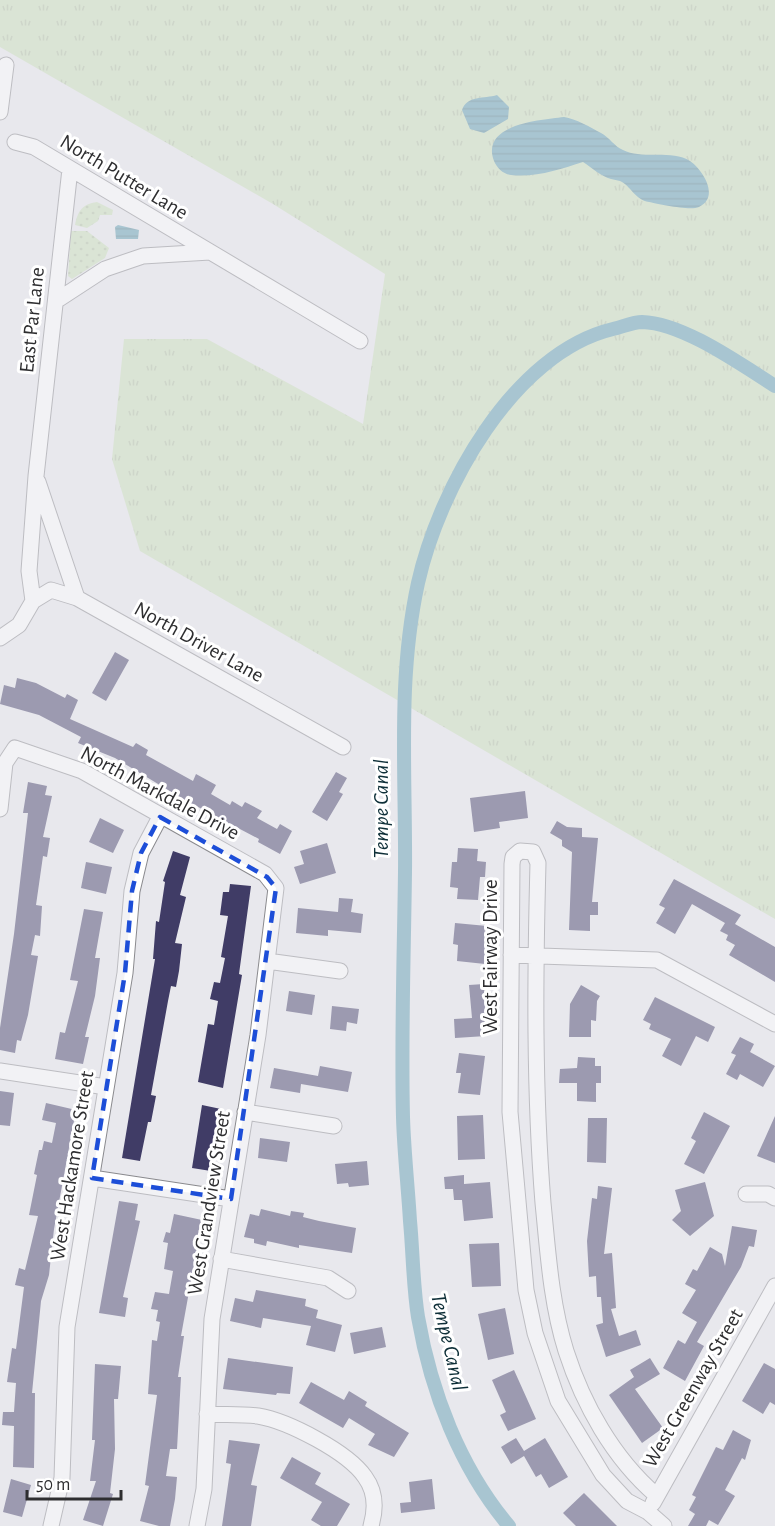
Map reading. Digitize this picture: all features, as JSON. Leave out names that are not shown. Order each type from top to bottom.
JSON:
[{"type":"street","points":[[0,112],[6,65]]},
{"type":"street","name":"North Putter Lane","points":[[15,142],[34,147],[360,341]]},
{"type":"street","name":"East Par Lane","points":[[33,601],[29,571],[36,476],[70,169]]},
{"type":"street","name":"North Putter Lane","points":[[56,301],[105,269],[143,256],[210,252]]},
{"type":"street","name":"East Par Lane","points":[[36,476],[77,598]]},
{"type":"street","name":"North Driver Lane","points":[[33,601],[51,590],[77,598],[343,747]]},
{"type":"street","points":[[0,638],[19,625],[33,601]]},
{"type":"street","name":"North Markdale Drive","points":[[0,809],[5,763],[15,748],[82,771],[160,817],[265,874],[276,888]]},
{"type":"street","name":"West Hackamore Street","points":[[51,1526],[62,1478],[67,1327],[125,973],[132,891],[141,853],[160,817]]},
{"type":"street","name":"West Fairway Drive","points":[[657,1495],[624,1461],[598,1423],[574,1373],[558,1322],[550,1275],[537,1135],[538,863],[537,857],[526,850],[517,853],[512,864],[510,1112],[526,1290],[535,1334],[558,1401],[603,1475],[627,1501],[648,1512],[664,1526]]},
{"type":"street","name":"West Grandview Street","points":[[197,1526],[204,1489],[208,1357],[276,888]]},
{"type":"street","points":[[511,955],[657,960],[775,1024]]},
{"type":"street","points":[[267,961],[340,971]]},
{"type":"street","points":[[0,1071],[106,1087]]},
{"type":"street","points":[[245,1112],[334,1126]]},
{"type":"street","points":[[92,1178],[231,1199]]},
{"type":"street","points":[[746,1194],[768,1194],[775,1198]]},
{"type":"street","points":[[221,1259],[328,1278],[348,1291]]},
{"type":"street","name":"West Greenway Street","points":[[648,1512],[775,1286]]},
{"type":"street","points":[[207,1414],[258,1416],[284,1423],[353,1463],[366,1478],[373,1492],[373,1519]]},
{"type":"highlighted area","points":[[160,817],[267,877],[276,888],[231,1199],[92,1178],[125,973],[132,891],[141,853]]},
{"type":"green space","points":[[0,0],[775,0],[775,919],[140,551],[112,459],[124,339],[207,339],[363,424],[385,274],[273,204],[0,47]]},
{"type":"green space","points":[[97,202],[113,210],[112,215],[100,215],[98,221],[87,228],[75,225],[82,209],[88,204]]},
{"type":"green space","points":[[71,231],[87,231],[109,248],[105,258],[72,279],[68,276]]},
{"type":"water","points":[[497,95],[509,107],[508,119],[484,133],[470,129],[462,110],[464,105],[476,98]]},
{"type":"water","points":[[564,117],[592,128],[620,149],[631,153],[683,157],[690,161],[700,171],[707,184],[709,190],[705,203],[699,207],[689,208],[644,201],[624,183],[604,176],[583,162],[548,172],[520,176],[503,172],[497,166],[492,149],[496,139],[504,132],[528,122]]},
{"type":"water","points":[[118,225],[139,230],[138,239],[116,239],[115,227]]},
{"type":"building","points":[[115,652],[129,660],[106,701],[92,693]]},
{"type":"building","points":[[17,678],[36,683],[65,698],[67,694],[78,700],[70,719],[133,747],[136,743],[148,750],[146,755],[193,781],[196,774],[216,785],[211,794],[230,805],[232,801],[242,807],[245,802],[262,811],[257,818],[277,829],[280,824],[292,831],[280,854],[258,842],[259,839],[183,799],[115,758],[78,743],[81,737],[39,715],[0,704],[4,685],[15,688]]},
{"type":"building","points":[[336,772],[347,778],[339,792],[343,794],[327,821],[312,812]]},
{"type":"building","points":[[28,782],[47,786],[45,795],[52,796],[43,837],[50,838],[47,857],[43,856],[36,905],[42,906],[40,936],[35,935],[31,955],[38,956],[28,1015],[21,1041],[17,1040],[15,1053],[0,1050],[0,1028],[28,813],[23,813]]},
{"type":"building","points":[[525,791],[528,818],[499,822],[500,828],[474,832],[470,798]]},
{"type":"building","points":[[100,818],[124,830],[113,853],[89,842]]},
{"type":"building","points":[[557,821],[567,827],[582,828],[582,837],[598,838],[592,902],[598,902],[598,915],[590,915],[590,931],[569,930],[572,852],[562,846],[562,840],[550,833]]},
{"type":"building","points":[[327,843],[336,873],[300,884],[294,867],[304,864],[300,851]]},
{"type":"building","points":[[458,848],[478,849],[477,861],[486,862],[485,877],[480,877],[478,900],[457,899],[458,888],[450,887],[452,862],[457,862]]},
{"type":"building","points":[[173,851],[190,857],[180,895],[186,897],[175,943],[182,944],[176,987],[171,986],[151,1095],[156,1096],[151,1122],[148,1122],[140,1161],[122,1158],[155,959],[153,959],[156,921],[159,922],[165,882],[163,881]]},
{"type":"building","points":[[86,862],[112,867],[106,894],[81,888]]},
{"type":"building","points":[[674,879],[741,915],[735,924],[775,947],[775,982],[729,955],[735,945],[726,940],[728,935],[720,931],[725,923],[692,904],[675,934],[656,923],[665,908],[659,905]]},
{"type":"building","points":[[230,884],[251,886],[239,974],[242,975],[223,1088],[198,1082],[208,1024],[214,1025],[218,1001],[210,999],[214,982],[220,983],[225,958],[221,957],[228,916],[220,915],[223,892],[229,892]]},
{"type":"building","points":[[339,898],[353,899],[351,912],[363,914],[361,933],[328,930],[328,936],[296,933],[298,908],[338,912]]},
{"type":"building","points":[[84,909],[103,912],[95,958],[100,958],[95,996],[85,1037],[89,1037],[83,1064],[55,1059],[60,1032],[65,1033],[78,981],[70,980]]},
{"type":"building","points":[[455,923],[487,926],[485,964],[457,961],[458,945],[453,944]]},
{"type":"building","points":[[484,984],[486,1036],[455,1038],[454,1019],[472,1018],[469,985]]},
{"type":"building","points":[[581,985],[600,996],[597,1001],[596,1021],[591,1020],[591,1037],[569,1037],[570,1004]]},
{"type":"building","points":[[289,991],[315,995],[312,1015],[286,1011]]},
{"type":"building","points":[[655,997],[715,1027],[708,1042],[696,1036],[681,1066],[662,1056],[671,1039],[649,1029],[651,1024],[643,1020]]},
{"type":"building","points":[[332,1006],[359,1009],[357,1024],[347,1022],[346,1031],[330,1029]]},
{"type":"building","points":[[740,1037],[754,1044],[750,1052],[775,1066],[763,1087],[740,1074],[737,1080],[726,1074],[736,1055],[731,1053]]},
{"type":"building","points":[[459,1053],[485,1056],[480,1095],[458,1093],[461,1073],[456,1073]]},
{"type":"building","points":[[578,1057],[595,1058],[595,1066],[601,1066],[601,1083],[596,1083],[596,1102],[577,1101],[577,1083],[559,1083],[560,1069],[577,1068]]},
{"type":"building","points":[[320,1066],[352,1072],[348,1092],[301,1084],[300,1093],[270,1088],[274,1068],[318,1076]]},
{"type":"building","points":[[0,1091],[14,1093],[10,1126],[0,1125]]},
{"type":"building","points":[[46,1103],[76,1110],[54,1229],[49,1275],[41,1301],[32,1393],[35,1393],[34,1468],[13,1467],[14,1426],[2,1425],[3,1412],[14,1412],[16,1383],[7,1382],[12,1348],[16,1349],[24,1287],[15,1285],[19,1268],[25,1270],[38,1216],[29,1215],[37,1175],[34,1174],[39,1150],[42,1150],[44,1141],[52,1143],[56,1123],[42,1120]]},
{"type":"building","points":[[202,1105],[221,1109],[211,1171],[192,1168]]},
{"type":"building","points":[[704,1112],[730,1126],[704,1174],[684,1164],[696,1141],[691,1138]]},
{"type":"building","points":[[483,1115],[485,1159],[458,1160],[457,1116]]},
{"type":"building","points":[[775,1116],[775,1163],[757,1156]]},
{"type":"building","points":[[588,1118],[607,1118],[606,1163],[587,1162]]},
{"type":"building","points":[[260,1138],[290,1142],[287,1162],[258,1158]]},
{"type":"building","points":[[367,1161],[369,1185],[349,1187],[348,1183],[337,1184],[335,1164]]},
{"type":"building","points":[[464,1175],[464,1184],[490,1182],[493,1218],[464,1221],[462,1200],[454,1200],[453,1189],[445,1189],[444,1177]]},
{"type":"building","points":[[705,1182],[714,1216],[690,1236],[672,1220],[681,1211],[675,1190]]},
{"type":"building","points":[[598,1186],[612,1188],[604,1254],[612,1253],[616,1308],[611,1309],[619,1336],[636,1330],[641,1345],[606,1357],[596,1325],[603,1323],[601,1297],[597,1297],[596,1276],[589,1277],[587,1241],[592,1198],[597,1199]]},
{"type":"building","points":[[119,1201],[138,1204],[135,1220],[140,1221],[123,1297],[128,1298],[125,1317],[99,1313]]},
{"type":"building","points":[[261,1209],[290,1216],[291,1211],[304,1213],[303,1217],[356,1228],[352,1253],[299,1245],[299,1248],[267,1241],[266,1246],[254,1243],[254,1239],[244,1237],[250,1214],[259,1216]]},
{"type":"building","points":[[174,1214],[202,1220],[181,1336],[184,1336],[178,1377],[181,1377],[177,1449],[170,1449],[166,1476],[177,1477],[175,1499],[170,1526],[159,1526],[140,1521],[149,1486],[145,1485],[157,1395],[148,1394],[152,1340],[157,1341],[160,1322],[156,1321],[158,1310],[151,1309],[155,1292],[169,1294],[173,1271],[164,1269],[168,1243],[163,1242],[166,1232],[170,1233]]},
{"type":"building","points":[[732,1226],[757,1230],[754,1247],[749,1246],[741,1267],[697,1342],[704,1346],[685,1381],[663,1368],[678,1340],[685,1344],[697,1322],[682,1313],[696,1290],[685,1284],[693,1269],[697,1271],[710,1247],[722,1254],[725,1266]]},
{"type":"building","points":[[499,1243],[501,1286],[472,1287],[469,1244]]},
{"type":"building","points":[[256,1290],[306,1299],[305,1306],[318,1310],[316,1318],[342,1325],[335,1352],[306,1345],[311,1326],[263,1318],[261,1328],[230,1321],[235,1298],[253,1302]]},
{"type":"building","points":[[505,1308],[514,1354],[488,1360],[478,1314]]},
{"type":"building","points":[[382,1327],[386,1347],[354,1354],[350,1333]]},
{"type":"building","points":[[228,1358],[293,1367],[290,1394],[277,1393],[276,1395],[223,1389]]},
{"type":"building","points":[[650,1358],[660,1374],[635,1389],[663,1428],[642,1443],[609,1395],[634,1377],[630,1370]]},
{"type":"building","points":[[764,1363],[775,1369],[775,1405],[770,1402],[763,1414],[742,1401]]},
{"type":"building","points":[[95,1364],[121,1366],[118,1399],[114,1399],[115,1449],[110,1493],[113,1494],[103,1526],[83,1520],[96,1481],[90,1481],[95,1440],[92,1440]]},
{"type":"building","points":[[514,1370],[536,1419],[508,1431],[500,1415],[506,1412],[492,1380]]},
{"type":"building","points":[[311,1382],[344,1400],[349,1391],[367,1402],[365,1406],[409,1433],[394,1457],[368,1445],[375,1434],[349,1418],[343,1428],[299,1403]]},
{"type":"building","points":[[733,1430],[751,1440],[745,1460],[742,1458],[725,1490],[735,1496],[718,1525],[709,1520],[706,1526],[688,1526],[695,1514],[689,1510],[696,1497],[692,1495],[716,1447],[723,1450]]},
{"type":"building","points":[[516,1438],[524,1451],[545,1438],[568,1477],[549,1488],[541,1474],[536,1477],[524,1456],[511,1464],[501,1447]]},
{"type":"building","points":[[229,1440],[260,1444],[251,1485],[257,1486],[251,1526],[222,1526],[231,1464],[226,1463]]},
{"type":"building","points":[[292,1457],[321,1473],[315,1484],[350,1504],[337,1526],[321,1526],[311,1520],[322,1502],[280,1478]]},
{"type":"building","points":[[11,1479],[31,1485],[22,1517],[3,1512]]},
{"type":"building","points":[[432,1479],[435,1509],[401,1513],[400,1503],[411,1502],[409,1482]]},
{"type":"building","points":[[584,1493],[617,1526],[576,1526],[563,1513]]},
{"type":"waterway","name":"Tempe Canal","points":[[509,1526],[476,1479],[450,1428],[431,1373],[415,1293],[404,1130],[402,1056],[405,691],[411,619],[418,583],[428,546],[443,507],[486,430],[513,395],[543,366],[577,343],[635,323],[658,324],[675,329],[711,346],[775,386]]}]
